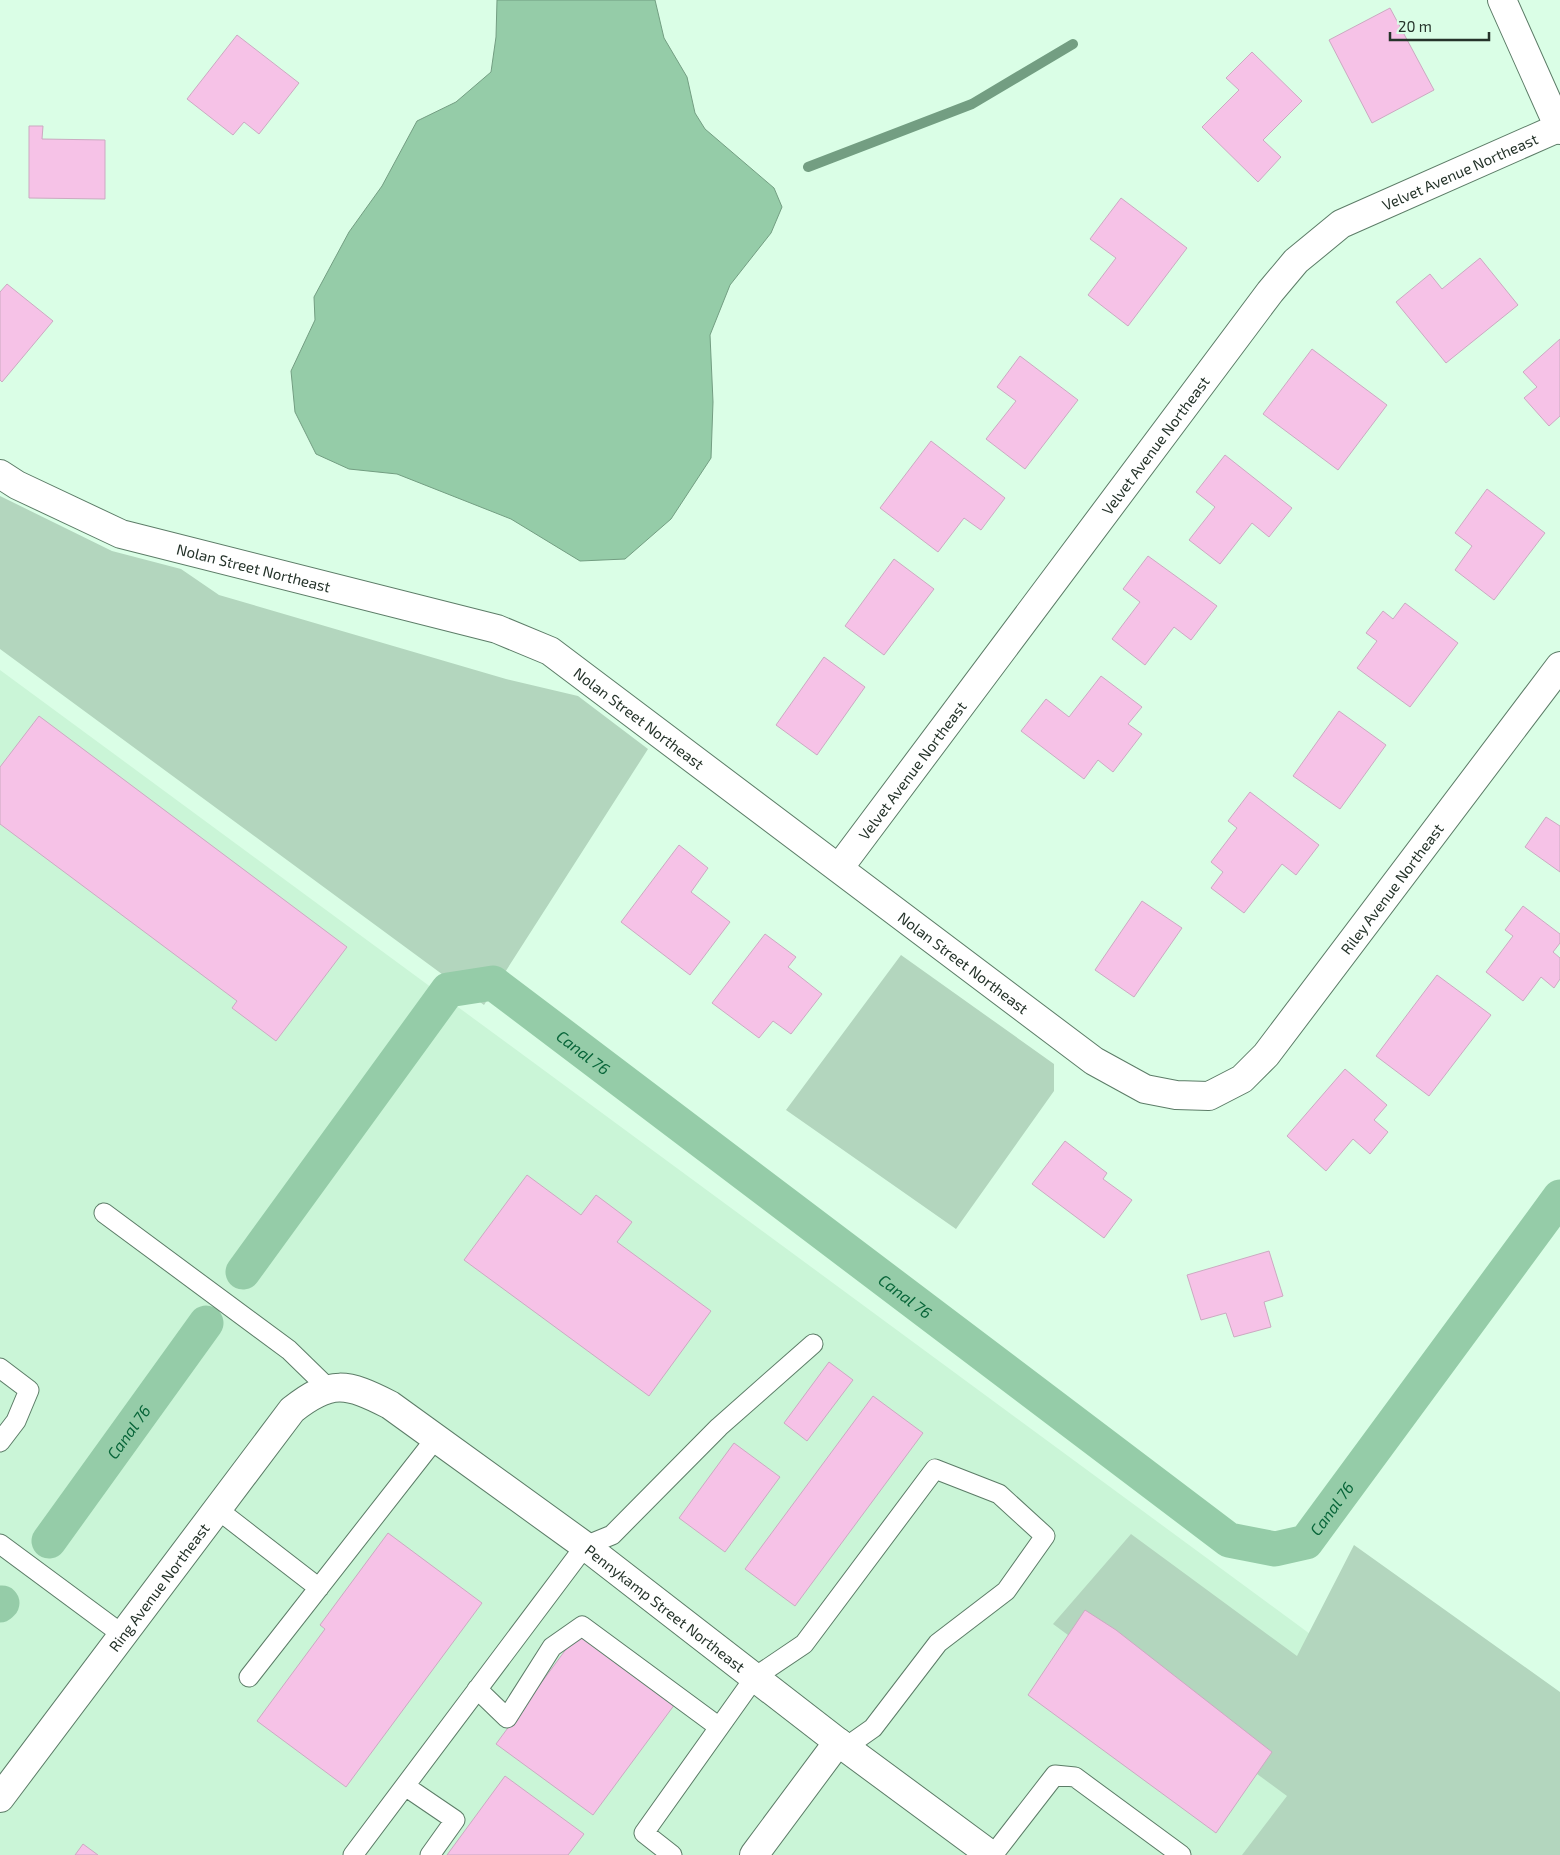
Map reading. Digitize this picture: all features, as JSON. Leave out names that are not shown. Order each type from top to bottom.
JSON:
[{"type":"street","points":[[1502,0],[1559,129]]},
{"type":"street","name":"Velvet Avenue Northeast","points":[[838,868],[1270,292],[1296,261],[1342,224],[1559,129]]},
{"type":"street","name":"Nolan Street Northeast","points":[[0,474],[17,485],[121,534],[497,629],[550,651],[1094,1061],[1145,1089],[1176,1095],[1209,1096]]},
{"type":"street","name":"Riley Avenue Northeast","points":[[1209,1096],[1242,1079],[1266,1055],[1560,666]]},
{"type":"street","name":"Pennykamp Street Northeast","points":[[328,1388],[347,1387],[369,1394],[390,1404],[585,1546],[842,1744],[992,1855]]},
{"type":"street","name":"Ring Avenue Northeast","points":[[0,1798],[292,1410],[308,1398],[328,1388]]},
{"type":"street","points":[[754,1855],[842,1744]]},
{"type":"lane","points":[[104,1214],[289,1350],[328,1388]]},
{"type":"lane","points":[[353,1855],[585,1546],[612,1535],[719,1427],[814,1344]]},
{"type":"lane","points":[[0,1368],[29,1390],[16,1421],[0,1442]]},
{"type":"lane","points":[[249,1677],[436,1438]]},
{"type":"lane","points":[[672,1855],[644,1834],[755,1677],[804,1644],[935,1469],[998,1494],[1045,1536],[1006,1591],[938,1643],[873,1728],[842,1744]]},
{"type":"lane","points":[[217,1509],[318,1588]]},
{"type":"lane","points":[[0,1544],[123,1635]]},
{"type":"lane","points":[[477,1689],[507,1718],[552,1647],[582,1626],[719,1727]]},
{"type":"lane","points":[[992,1855],[1055,1775],[1075,1777],[1181,1855]]},
{"type":"lane","points":[[405,1786],[455,1820],[430,1855]]},
{"type":"shaded area","points":[[497,0],[655,0],[664,38],[687,77],[695,113],[705,129],[774,188],[782,207],[771,233],[730,285],[710,335],[713,402],[711,458],[671,519],[625,559],[580,561],[511,519],[397,474],[349,469],[316,454],[295,412],[291,371],[315,320],[314,297],[349,232],[382,186],[417,121],[456,102],[491,72],[496,37]]},
{"type":"shaded area","points":[[0,496],[112,551],[181,569],[219,595],[506,679],[578,696],[648,749],[484,1005],[0,649]]},
{"type":"shaded area","points":[[0,670],[1560,1818],[1560,1855],[0,1855]]},
{"type":"shaded area","points":[[901,955],[1054,1064],[1054,1091],[956,1229],[786,1110]]},
{"type":"shaded area","points":[[1131,1534],[1297,1656],[1354,1545],[1560,1692],[1560,1855],[1242,1855],[1287,1796],[1053,1624]]},
{"type":"building","points":[[1390,8],[1434,90],[1372,123],[1329,40]]},
{"type":"building","points":[[237,35],[299,83],[259,134],[244,122],[233,135],[187,99]]},
{"type":"building","points":[[1252,52],[1302,101],[1263,140],[1281,157],[1258,182],[1202,127],[1239,90],[1226,78]]},
{"type":"building","points":[[29,126],[43,126],[42,139],[105,140],[105,199],[29,198]]},
{"type":"building","points":[[1121,198],[1187,248],[1128,326],[1088,295],[1116,258],[1090,239]]},
{"type":"building","points":[[1480,258],[1518,305],[1446,363],[1396,302],[1430,274],[1442,289]]},
{"type":"building","points":[[7,284],[53,321],[2,382],[0,380],[0,292]]},
{"type":"building","points":[[1560,339],[1560,416],[1549,426],[1524,398],[1537,387],[1523,372]]},
{"type":"building","points":[[1312,349],[1387,405],[1338,470],[1263,414]]},
{"type":"building","points":[[1020,356],[1078,400],[1025,469],[986,439],[1016,401],[997,387]]},
{"type":"building","points":[[931,441],[1005,498],[981,530],[964,518],[938,552],[880,508]]},
{"type":"building","points":[[1225,455],[1292,508],[1269,537],[1252,523],[1220,564],[1189,540],[1215,507],[1196,492]]},
{"type":"building","points":[[1487,489],[1545,533],[1494,600],[1455,570],[1472,546],[1455,533]]},
{"type":"building","points":[[1148,556],[1217,606],[1191,640],[1174,627],[1145,665],[1112,639],[1140,602],[1123,589]]},
{"type":"building","points":[[894,559],[934,589],[884,655],[845,626]]},
{"type":"building","points":[[1405,603],[1458,643],[1410,707],[1357,668],[1377,641],[1366,633],[1383,611],[1393,619]]},
{"type":"building","points":[[824,657],[865,687],[817,755],[776,725]]},
{"type":"building","points":[[1101,676],[1142,707],[1128,724],[1142,734],[1113,772],[1098,760],[1084,779],[1021,731],[1046,699],[1069,717]]},
{"type":"building","points":[[1339,711],[1386,745],[1340,809],[1293,776]]},
{"type":"building","points":[[39,716],[347,947],[276,1041],[232,1008],[237,1001],[0,824],[0,767]]},
{"type":"building","points":[[1250,792],[1319,845],[1296,875],[1282,864],[1244,913],[1211,888],[1223,872],[1211,862],[1237,828],[1228,821]]},
{"type":"building","points":[[1546,817],[1560,826],[1560,872],[1525,847]]},
{"type":"building","points":[[679,845],[708,868],[691,892],[730,922],[690,975],[621,922]]},
{"type":"building","points":[[1142,901],[1182,928],[1134,997],[1095,970]]},
{"type":"building","points":[[1523,906],[1560,934],[1560,943],[1553,952],[1560,958],[1560,979],[1554,988],[1541,977],[1523,1001],[1486,972],[1513,936],[1505,930]]},
{"type":"building","points":[[765,934],[796,957],[788,967],[822,994],[791,1034],[773,1021],[759,1038],[712,1003]]},
{"type":"building","points":[[1437,975],[1491,1015],[1429,1096],[1376,1056]]},
{"type":"building","points":[[1345,1069],[1387,1105],[1374,1120],[1388,1132],[1370,1154],[1353,1139],[1326,1171],[1287,1136]]},
{"type":"building","points":[[1065,1141],[1107,1173],[1103,1179],[1132,1200],[1104,1238],[1032,1184]]},
{"type":"building","points":[[527,1175],[581,1215],[596,1195],[632,1222],[617,1242],[711,1311],[649,1396],[464,1260]]},
{"type":"building","points":[[1269,1251],[1283,1296],[1264,1302],[1271,1327],[1234,1337],[1226,1313],[1201,1320],[1187,1275]]},
{"type":"building","points":[[829,1362],[853,1380],[807,1441],[784,1423]]},
{"type":"building","points":[[873,1396],[923,1433],[795,1606],[745,1569]]},
{"type":"building","points":[[734,1443],[780,1477],[725,1552],[679,1518]]},
{"type":"building","points":[[388,1533],[482,1603],[346,1787],[257,1721],[325,1629],[320,1625]]},
{"type":"building","points":[[1085,1610],[1116,1630],[1272,1752],[1216,1833],[1028,1695]]},
{"type":"building","points":[[578,1633],[675,1704],[593,1815],[496,1744]]},
{"type":"building","points":[[505,1776],[584,1834],[568,1855],[447,1855]]},
{"type":"building","points":[[83,1844],[98,1855],[75,1855]]},
{"type":"waterway","points":[[808,167],[972,104],[1073,44]]},
{"type":"waterway","name":"Canal 76","points":[[243,1272],[448,990],[493,983],[1229,1540],[1275,1549],[1306,1542],[1560,1197]]},
{"type":"waterway","name":"Canal 76","points":[[49,1541],[206,1323]]}]
